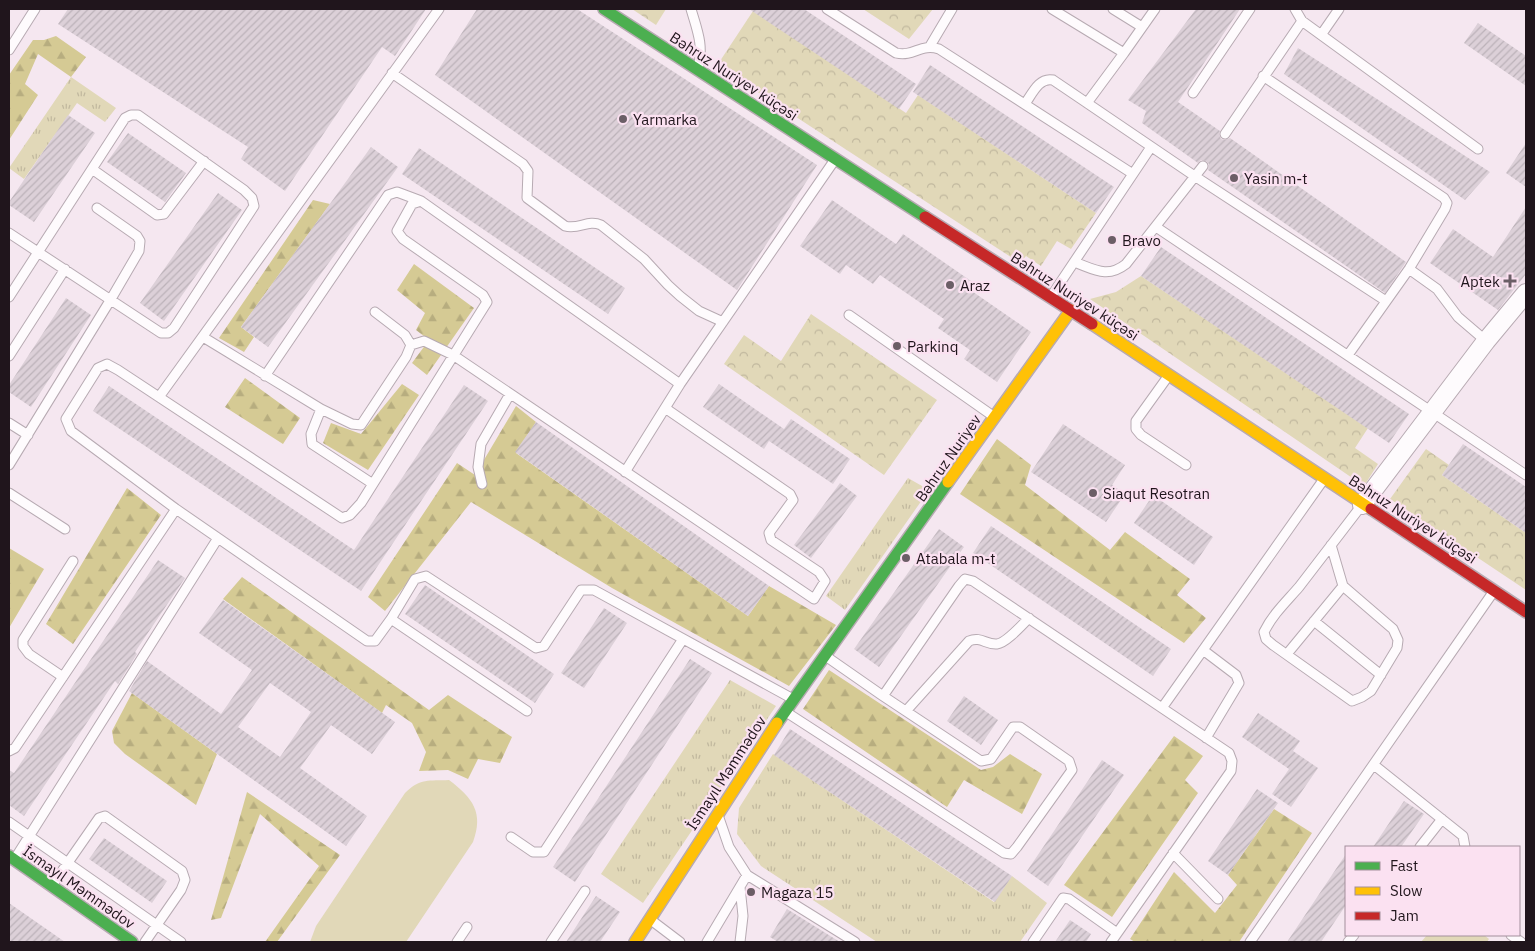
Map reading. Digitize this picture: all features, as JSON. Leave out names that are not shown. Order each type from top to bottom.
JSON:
[{"type":"street","name":"Bəhruz Nuriyev küçəsi","points":[[604,9],[835,160],[1071,310],[1526,612]]},
{"type":"street","points":[[1362,504],[1486,341],[1526,293]]},
{"type":"street","name":"Bəhruz Nuriyev","points":[[849,623],[1071,310]]},
{"type":"street","name":"İsmayıl Məmmədov","points":[[635,942],[717,813],[793,699],[849,623]]},
{"type":"street","name":"İsmayıl Məmmədov","points":[[11,861],[52,886],[132,942]]},
{"type":"lane","points":[[9,50],[35,9]]},
{"type":"lane","points":[[159,397],[439,9]]},
{"type":"lane","points":[[691,9],[701,44],[698,70]]},
{"type":"lane","points":[[827,9],[896,53],[904,55],[930,46],[939,49],[1133,174]]},
{"type":"lane","points":[[930,46],[952,9]]},
{"type":"lane","points":[[1052,9],[1124,53]]},
{"type":"lane","points":[[1114,9],[1142,28]]},
{"type":"lane","points":[[1087,103],[1155,9]]},
{"type":"lane","points":[[1193,93],[1250,9]]},
{"type":"lane","points":[[1295,9],[1302,21],[1478,149]]},
{"type":"lane","points":[[1321,35],[1339,9]]},
{"type":"lane","points":[[1224,134],[1302,21]]},
{"type":"lane","points":[[392,74],[523,164],[528,171],[527,198],[565,226],[571,228],[594,222],[601,225],[644,259],[680,296],[699,311],[723,322]]},
{"type":"lane","points":[[1263,76],[1444,198],[1447,203],[1446,209],[1408,269],[1348,355]]},
{"type":"lane","points":[[1024,104],[1040,82],[1047,78],[1054,80],[1196,177],[1386,301]]},
{"type":"lane","points":[[9,233],[38,252],[65,269],[161,333],[168,332],[174,328],[254,206],[252,198],[244,190],[138,115],[131,115],[124,118],[92,169],[38,252],[9,297]]},
{"type":"lane","points":[[1050,297],[1151,147]]},
{"type":"lane","points":[[625,472],[680,384],[835,160]]},
{"type":"lane","points":[[92,169],[157,215],[164,214],[168,210],[204,162]]},
{"type":"lane","points":[[1074,262],[1105,273],[1119,270],[1156,227],[1203,166]]},
{"type":"lane","points":[[265,376],[388,195],[398,192],[421,201],[680,384]]},
{"type":"lane","points":[[421,201],[412,204],[396,231],[402,239],[483,295],[486,302],[373,484],[350,515],[342,518],[107,364],[98,368],[66,419],[71,430],[176,510],[367,641],[375,641],[391,619],[415,579],[426,576],[536,648],[544,646],[581,590],[594,590],[793,699]]},
{"type":"lane","points":[[9,465],[111,300],[139,251],[140,241],[137,236],[97,208]]},
{"type":"lane","points":[[1156,227],[1526,475]]},
{"type":"lane","points":[[9,356],[65,269]]},
{"type":"lane","points":[[1408,269],[1437,288],[1458,318],[1486,341]]},
{"type":"lane","points":[[375,312],[405,335],[412,345]]},
{"type":"lane","points":[[849,315],[995,417]]},
{"type":"lane","points":[[203,337],[321,409],[352,424],[361,425],[412,345],[424,341],[452,355],[814,599],[824,581],[819,572],[771,540],[769,534],[793,500],[790,494],[665,408]]},
{"type":"lane","points":[[1169,375],[1136,421],[1136,429],[1141,435],[1186,465]]},
{"type":"lane","points":[[482,484],[478,467],[482,444],[510,394]]},
{"type":"lane","points":[[321,409],[311,434],[312,444],[373,484]]},
{"type":"lane","points":[[9,423],[28,435]]},
{"type":"lane","points":[[1162,708],[1324,478]]},
{"type":"lane","points":[[9,493],[65,529]]},
{"type":"lane","points":[[1331,545],[1343,586],[1394,629],[1396,633],[1397,648],[1371,691],[1352,701],[1266,639],[1264,632],[1270,619],[1298,588],[1362,504]]},
{"type":"lane","points":[[9,751],[15,748],[176,510]]},
{"type":"lane","points":[[11,861],[29,836],[218,538]]},
{"type":"lane","points":[[63,677],[29,654],[23,646],[23,640],[73,560]]},
{"type":"lane","points":[[882,696],[953,594],[966,579],[974,580],[1228,753],[1232,762],[1231,771],[1111,942]]},
{"type":"lane","points":[[1287,654],[1343,586]]},
{"type":"lane","points":[[1250,942],[1494,591]]},
{"type":"lane","points":[[906,712],[969,641],[976,638],[996,645],[1004,642],[1029,618]]},
{"type":"lane","points":[[391,619],[527,711]]},
{"type":"lane","points":[[1314,621],[1381,675]]},
{"type":"lane","points":[[511,837],[533,852],[544,852],[683,639]]},
{"type":"lane","points":[[1203,650],[1236,676],[1239,683],[1206,738]]},
{"type":"lane","points":[[785,711],[1004,854],[1011,854],[1072,770],[1069,761],[1020,727],[1013,727],[991,759],[981,761],[882,696],[824,655]]},
{"type":"lane","points":[[1374,765],[1463,836],[1465,846]]},
{"type":"lane","points":[[717,813],[730,847],[747,875],[855,942]]},
{"type":"lane","points":[[52,886],[99,818],[105,816],[182,871],[185,880],[182,890],[145,942]]},
{"type":"lane","points":[[1421,846],[1442,819]]},
{"type":"lane","points":[[9,822],[181,942]]},
{"type":"lane","points":[[1174,853],[1218,899]]},
{"type":"lane","points":[[706,942],[747,875]]},
{"type":"lane","points":[[740,887],[743,916],[740,942]]},
{"type":"lane","points":[[551,942],[585,891]]},
{"type":"lane","points":[[1033,942],[1063,898],[1069,899],[1117,933]]},
{"type":"lane","points":[[649,919],[680,942]]},
{"type":"lane","points":[[457,942],[467,926]]},
{"type":"green space","points":[[632,9],[666,9],[656,25]]},
{"type":"green space","points":[[863,9],[933,9],[909,39]]},
{"type":"green space","points":[[753,11],[906,113],[918,95],[1096,213],[1071,249],[1057,241],[1041,266],[1026,256],[1020,263],[730,74],[720,61]]},
{"type":"green space","points":[[56,36],[86,57],[71,77],[38,54],[25,84],[38,95],[9,140],[9,75],[33,40],[44,40]]},
{"type":"green space","points":[[71,77],[116,108],[105,122],[77,103],[24,179],[9,168]]},
{"type":"green space","points":[[313,200],[330,204],[241,327],[254,337],[244,352],[219,338]]},
{"type":"green space","points":[[414,264],[474,308],[427,375],[412,363],[429,340],[416,330],[425,313],[397,290]]},
{"type":"green space","points":[[1141,276],[1368,428],[1355,448],[1378,464],[1364,486],[1090,299],[1116,292]]},
{"type":"green space","points":[[811,314],[937,400],[884,475],[724,364],[744,335],[781,361]]},
{"type":"green space","points":[[245,378],[300,418],[283,444],[225,407]]},
{"type":"green space","points":[[402,384],[419,395],[368,470],[323,443],[331,423],[361,434]]},
{"type":"green space","points":[[516,406],[536,422],[516,453],[748,616],[769,586],[836,625],[789,686],[612,588],[471,502],[385,611],[368,597],[457,463],[475,475]]},
{"type":"green space","points":[[997,439],[1031,465],[1025,485],[1110,550],[1125,532],[1190,579],[1177,595],[1206,618],[1184,643],[960,494]]},
{"type":"green space","points":[[1426,449],[1449,465],[1442,475],[1526,533],[1526,590],[1390,499]]},
{"type":"green space","points":[[908,478],[929,490],[845,610],[826,596]]},
{"type":"green space","points":[[127,488],[161,515],[73,644],[46,624]]},
{"type":"green space","points":[[9,548],[44,569],[9,628]]},
{"type":"green space","points":[[242,577],[429,710],[448,695],[512,737],[500,763],[478,759],[468,779],[448,770],[419,771],[426,752],[412,723],[386,705],[382,713],[223,599]]},
{"type":"green space","points":[[829,670],[981,770],[993,767],[1010,754],[1042,774],[1022,814],[964,780],[947,807],[803,709]]},
{"type":"green space","points":[[730,680],[776,706],[643,903],[601,874]]},
{"type":"green space","points":[[132,693],[217,754],[196,805],[125,754],[114,743],[112,731]]},
{"type":"green space","points":[[1174,736],[1203,756],[1185,780],[1198,793],[1112,917],[1064,885]]},
{"type":"green space","points":[[773,754],[994,902],[1012,876],[1047,903],[1020,942],[877,942],[761,866],[737,834],[739,808]]},
{"type":"green space","points":[[449,780],[464,793],[474,807],[477,814],[476,832],[473,842],[406,942],[310,942],[316,926],[405,793],[420,783]]},
{"type":"green space","points":[[247,792],[340,855],[277,942],[265,942],[319,866],[260,814],[221,918],[211,920]]},
{"type":"green space","points":[[1274,809],[1312,833],[1239,942],[1135,942],[1130,939],[1174,872],[1215,913],[1237,885],[1228,875]]},
{"type":"green space","points":[[1426,936],[1485,936],[1489,939],[1487,942],[1421,942]]},
{"type":"building","points":[[68,9],[426,9],[395,56],[382,47],[285,191],[241,159],[248,147],[58,24]]},
{"type":"building","name":"Yarmarka","points":[[477,9],[577,9],[817,165],[737,290],[435,75]]},
{"type":"building","points":[[749,9],[804,9],[916,84],[899,109]]},
{"type":"building","points":[[1196,9],[1240,9],[1178,102],[1220,131],[1221,139],[1230,138],[1406,262],[1385,293],[1208,170],[1209,164],[1206,161],[1201,160],[1198,163],[1142,123],[1146,111],[1128,100]]},
{"type":"building","points":[[1478,23],[1526,56],[1526,86],[1464,43]]},
{"type":"building","points":[[1298,48],[1490,172],[1465,200],[1284,74]]},
{"type":"building","points":[[930,65],[1114,187],[1096,213],[913,92]]},
{"type":"building","points":[[68,115],[95,133],[34,222],[9,205],[9,202]]},
{"type":"building","points":[[128,133],[186,173],[165,202],[107,162]]},
{"type":"building","points":[[1526,143],[1526,187],[1506,173]]},
{"type":"building","points":[[371,147],[398,167],[268,347],[241,327]]},
{"type":"building","points":[[419,148],[625,288],[608,314],[402,174]]},
{"type":"building","points":[[218,193],[242,210],[164,321],[140,303]]},
{"type":"building","points":[[832,200],[896,244],[903,234],[971,281],[966,287],[1031,332],[997,382],[964,359],[970,350],[938,328],[944,319],[880,275],[873,284],[846,265],[840,274],[800,246]]},
{"type":"building","points":[[1526,207],[1526,274],[1498,310],[1430,263],[1453,229],[1493,257]]},
{"type":"building","points":[[1161,247],[1409,414],[1389,443],[1141,276]]},
{"type":"building","points":[[66,298],[91,315],[31,407],[9,392],[9,385]]},
{"type":"building","points":[[719,384],[784,429],[791,419],[850,459],[833,484],[769,441],[764,449],[703,407]]},
{"type":"building","points":[[464,385],[488,401],[361,591],[93,411],[109,386],[354,550]]},
{"type":"building","points":[[536,422],[769,586],[748,616],[515,452]]},
{"type":"building","points":[[1063,424],[1125,465],[1112,485],[1125,494],[1106,522],[1031,472]]},
{"type":"building","points":[[1463,444],[1526,487],[1526,533],[1442,475]]},
{"type":"building","points":[[840,483],[857,496],[811,558],[794,545]]},
{"type":"building","points":[[1153,495],[1213,537],[1194,565],[1134,523]]},
{"type":"building","points":[[991,526],[1171,649],[1153,676],[973,553]]},
{"type":"building","points":[[939,529],[964,547],[879,667],[854,649]]},
{"type":"building","points":[[158,560],[185,578],[135,652],[137,654],[118,684],[115,681],[24,816],[9,805],[9,770],[14,773]]},
{"type":"building","points":[[425,585],[554,674],[535,703],[405,614]]},
{"type":"building","points":[[223,600],[395,722],[372,754],[331,725],[300,768],[367,816],[346,846],[129,691],[147,661],[221,714],[252,670],[199,633]],"holes":[[[270,683],[311,712],[280,757],[238,727]]]},
{"type":"building","points":[[604,608],[627,623],[584,688],[561,673]]},
{"type":"building","points":[[690,659],[712,673],[575,882],[553,867]]},
{"type":"building","points":[[964,696],[998,720],[981,745],[947,721]]},
{"type":"building","points":[[1258,713],[1300,741],[1293,751],[1318,768],[1291,807],[1272,794],[1289,769],[1242,737]]},
{"type":"building","points":[[790,729],[1012,876],[995,902],[774,755]]},
{"type":"building","points":[[1102,760],[1124,775],[1048,886],[1027,871]]},
{"type":"building","points":[[1257,789],[1278,803],[1228,875],[1208,861]]},
{"type":"building","points":[[1404,801],[1424,814],[1402,846],[1374,846]]},
{"type":"building","points":[[104,838],[167,881],[152,903],[89,859]]},
{"type":"building","points":[[1345,855],[1345,906],[1321,942],[1287,942]]},
{"type":"building","points":[[596,896],[620,912],[600,942],[566,942]]},
{"type":"building","points":[[9,903],[65,942],[9,942]]},
{"type":"building","points":[[787,909],[840,942],[778,942],[770,937]]},
{"type":"building","points":[[1070,920],[1091,934],[1086,942],[1055,942]]},
{"type":"traffic: fast","points":[[604,9],[925,217]]},
{"type":"traffic: fast","points":[[777,723],[948,482]]},
{"type":"traffic: fast","points":[[9,856],[132,942]]},
{"type":"traffic: slow","points":[[948,482],[1071,310]]},
{"type":"traffic: slow","points":[[1092,324],[1371,509]]},
{"type":"traffic: slow","points":[[635,942],[777,723]]},
{"type":"traffic: jam","points":[[925,217],[1092,324]]},
{"type":"traffic: jam","points":[[1371,509],[1526,612]]},
{"type":"place","name":"Yarmarka","points":[[623,119]]},
{"type":"place","name":"Yasin m-t","points":[[1234,178]]},
{"type":"place","name":"Bravo","points":[[1112,240]]},
{"type":"place","name":"Aptek","points":[[1510,281]]},
{"type":"place","name":"Araz","points":[[950,285]]},
{"type":"place","name":"Parkinq","points":[[897,346]]},
{"type":"place","name":"Siaqut Resotran","points":[[1093,493]]},
{"type":"place","name":"Atabala m-t","points":[[906,558]]},
{"type":"place","name":"Magaza 15","points":[[751,892]]}]
